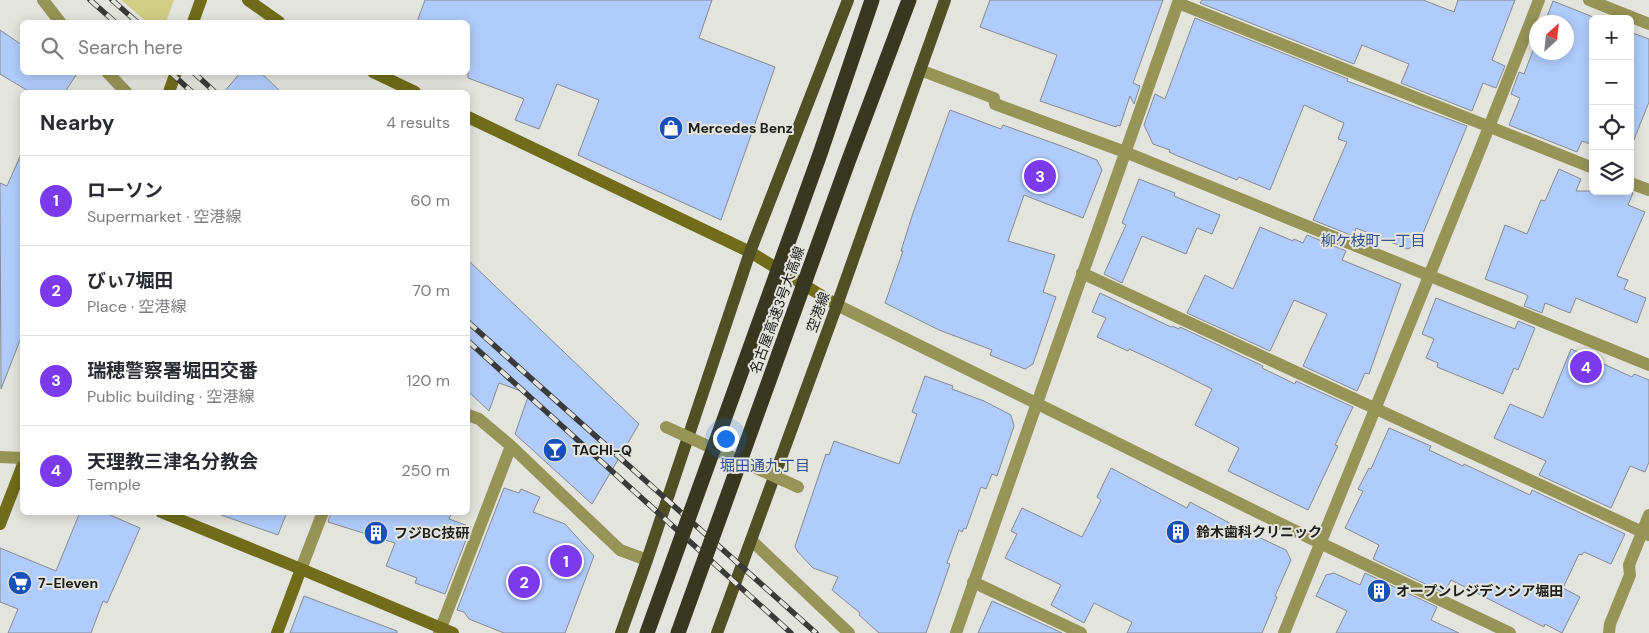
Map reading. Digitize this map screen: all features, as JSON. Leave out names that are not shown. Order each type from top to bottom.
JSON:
[{"type":"highway","name":"名古屋高速3号大高線","points":[[647,633],[820,154],[872,0]]},
{"type":"highway","name":"名古屋高速3号大高線","points":[[678,633],[848,162],[909,0]]},
{"type":"main road","points":[[621,633],[750,252],[848,0]]},
{"type":"main road","name":"空港線","points":[[717,633],[837,305],[945,0]]},
{"type":"street","points":[[44,0],[59,20]]},
{"type":"street","points":[[194,20],[201,0]]},
{"type":"street","points":[[248,0],[276,20]]},
{"type":"street","points":[[1284,633],[1490,127],[1539,0]]},
{"type":"street","points":[[1590,0],[1649,24]]},
{"type":"street","points":[[956,633],[1179,1],[1589,166]]},
{"type":"street","points":[[920,70],[994,98],[995,104],[1125,152],[1649,365]]},
{"type":"street","points":[[110,75],[124,90]]},
{"type":"street","points":[[170,90],[175,75]]},
{"type":"street","points":[[379,75],[411,90]]},
{"type":"street","points":[[470,119],[750,252],[837,305],[1510,633]]},
{"type":"street","points":[[1634,184],[1649,190]]},
{"type":"street","points":[[1082,274],[1646,534]]},
{"type":"street","points":[[470,416],[479,419],[511,446],[620,550],[647,560]]},
{"type":"street","points":[[666,427],[798,487]]},
{"type":"street","points":[[168,515],[301,569],[444,631],[511,446]]},
{"type":"street","points":[[0,458],[20,458]]},
{"type":"street","points":[[0,524],[20,472]]},
{"type":"street","points":[[277,633],[322,515]]},
{"type":"street","points":[[1609,633],[1610,624],[1630,575],[1629,565],[1646,534],[1649,515]]},
{"type":"street","points":[[751,540],[850,633]]},
{"type":"street","points":[[973,582],[1081,633]]},
{"type":"shaded area","points":[[121,0],[174,0],[167,20],[145,20]]},
{"type":"building","name":"Mercedes Benz","points":[[425,0],[712,0],[699,38],[775,67],[721,220],[578,155],[599,100],[557,84],[539,129],[515,120],[524,99],[468,78],[468,75],[470,75],[470,20],[418,20]]},
{"type":"building","points":[[990,0],[1163,0],[1133,83],[1140,86],[1134,104],[1130,96],[1120,126],[1117,125],[1116,127],[1040,101],[1057,55],[980,27]]},
{"type":"building","points":[[1202,0],[1423,0],[1454,12],[1458,0],[1515,0],[1492,60],[1505,66],[1496,88],[1483,83],[1472,111],[1401,83],[1409,64],[1362,45],[1354,64],[1200,3]]},
{"type":"building","points":[[1553,1],[1589,15],[1589,144],[1582,141],[1577,152],[1509,125],[1520,98],[1511,94],[1519,72],[1524,74],[1529,60],[1574,60],[1574,15],[1548,15]]},
{"type":"building","points":[[1195,18],[1348,79],[1347,81],[1467,126],[1419,243],[1408,249],[1356,228],[1353,236],[1313,220],[1347,142],[1338,139],[1344,123],[1304,105],[1270,190],[1239,177],[1237,180],[1153,144],[1144,125],[1155,94],[1165,99]]},
{"type":"building","points":[[0,30],[20,44],[20,75],[76,75],[66,90],[27,90],[0,74]]},
{"type":"building","points":[[1634,33],[1649,39],[1649,102],[1634,140]]},
{"type":"building","points":[[238,75],[263,75],[279,90],[226,90]]},
{"type":"building","points":[[950,110],[1001,129],[1003,125],[1067,148],[1097,160],[1102,170],[1083,218],[1024,195],[1008,241],[1055,255],[1043,292],[1056,297],[1033,364],[1025,369],[990,355],[992,350],[939,330],[885,303],[903,251],[901,251],[913,213]]},
{"type":"building","points":[[20,157],[20,340],[1,389],[0,183],[7,186]]},
{"type":"building","points":[[1559,169],[1581,179],[1576,191],[1589,191],[1589,195],[1632,195],[1628,205],[1645,212],[1617,276],[1628,280],[1624,289],[1646,298],[1637,323],[1576,298],[1570,313],[1545,303],[1542,313],[1524,306],[1528,296],[1525,294],[1485,279],[1505,225],[1527,234],[1541,200],[1545,201]]},
{"type":"building","points":[[1139,179],[1175,193],[1174,196],[1220,215],[1212,234],[1197,228],[1186,254],[1142,236],[1122,283],[1104,274],[1126,225],[1122,223]]},
{"type":"building","points":[[1260,227],[1293,241],[1294,239],[1303,243],[1307,235],[1346,251],[1342,260],[1401,284],[1369,374],[1365,373],[1357,391],[1303,366],[1327,314],[1294,300],[1270,351],[1187,313],[1205,275],[1233,289]]},
{"type":"building","points":[[470,262],[639,424],[592,504],[515,434],[529,394],[499,383],[489,411],[470,393]]},
{"type":"building","points":[[1100,293],[1171,327],[1179,329],[1180,327],[1263,366],[1262,368],[1295,384],[1296,381],[1353,407],[1335,445],[1338,446],[1308,510],[1228,471],[1239,448],[1195,425],[1212,389],[1129,349],[1128,351],[1097,337],[1106,318],[1092,312]]},
{"type":"building","points":[[1436,298],[1515,329],[1518,321],[1535,328],[1518,370],[1514,368],[1503,394],[1437,367],[1438,363],[1426,358],[1434,339],[1422,334]]},
{"type":"building","points":[[1571,349],[1632,377],[1634,374],[1649,380],[1649,462],[1645,472],[1630,466],[1611,508],[1539,475],[1546,461],[1494,438],[1510,404],[1543,418]]},
{"type":"building","points":[[925,376],[953,386],[952,389],[984,401],[1011,415],[1014,426],[997,476],[992,474],[986,489],[981,487],[966,529],[964,528],[962,532],[959,530],[947,563],[950,564],[926,633],[879,633],[859,615],[860,613],[832,590],[838,577],[813,568],[797,551],[795,546],[826,454],[829,455],[834,441],[899,464],[917,414],[912,412]]},
{"type":"building","points":[[1389,428],[1431,446],[1429,450],[1463,466],[1464,464],[1530,495],[1532,490],[1625,534],[1611,564],[1584,552],[1582,555],[1579,554],[1563,588],[1580,597],[1562,633],[1545,624],[1544,627],[1451,580],[1444,593],[1373,559],[1379,545],[1345,528],[1363,491],[1358,489],[1369,468],[1371,469]]},
{"type":"building","points":[[1111,468],[1187,508],[1190,502],[1286,550],[1291,560],[1275,596],[1277,597],[1262,633],[1127,633],[1132,622],[1094,603],[1084,623],[1051,605],[1061,585],[1005,558],[1017,534],[1011,531],[1022,508],[1082,537],[1101,500],[1097,497]]},
{"type":"building","points":[[504,488],[519,493],[521,489],[540,497],[533,512],[565,524],[594,556],[565,633],[504,633],[469,619],[464,612],[457,610]]},
{"type":"building","points":[[79,515],[110,515],[140,528],[107,603],[103,601],[91,633],[8,633],[18,609],[0,602],[0,548],[56,571]]},
{"type":"building","points":[[221,515],[286,515],[278,535]]},
{"type":"building","points":[[330,515],[451,515],[449,519],[471,527],[445,594],[415,583],[417,578],[386,566],[395,543],[328,522]]},
{"type":"building","name":"オープンレジデンシア堀田","points":[[1334,573],[1360,585],[1365,573],[1437,607],[1431,620],[1459,633],[1336,633],[1347,611],[1316,596],[1326,575]]},
{"type":"building","points":[[304,596],[397,631],[397,633],[290,633]]},
{"type":"building","points":[[992,601],[1019,613],[1062,633],[978,633]]},
{"type":"railway","points":[[90,0],[113,20]]},
{"type":"railway","points":[[112,0],[135,20]]},
{"type":"railway","points":[[173,75],[190,90]]},
{"type":"railway","points":[[196,75],[213,90]]},
{"type":"railway","points":[[470,324],[816,633]]},
{"type":"railway","points":[[470,343],[791,633]]},
{"type":"place","name":"Mercedes Benz","points":[[671,128]]},
{"type":"place","name":"瑞穂警察署堀田交番","points":[[1040,176]]},
{"type":"place","name":"天理教三津名分教会","points":[[1586,367]]},
{"type":"place","name":"TACHI-Q","points":[[555,450]]},
{"type":"place","name":"鈴木歯科クリニック","points":[[1178,532]]},
{"type":"place","name":"フジBC技研","points":[[376,533]]},
{"type":"place","name":"ローソン","points":[[566,561]]},
{"type":"place","name":"びぃ7堀田","points":[[524,582]]},
{"type":"place","name":"7-Eleven","points":[[20,583]]},
{"type":"place","name":"オープンレジデンシア堀田","points":[[1379,591]]},
{"type":"district","name":"柳ケ枝町一丁目","points":[[1373,241]]},
{"type":"district","name":"堀田通九丁目","points":[[765,466]]}]
